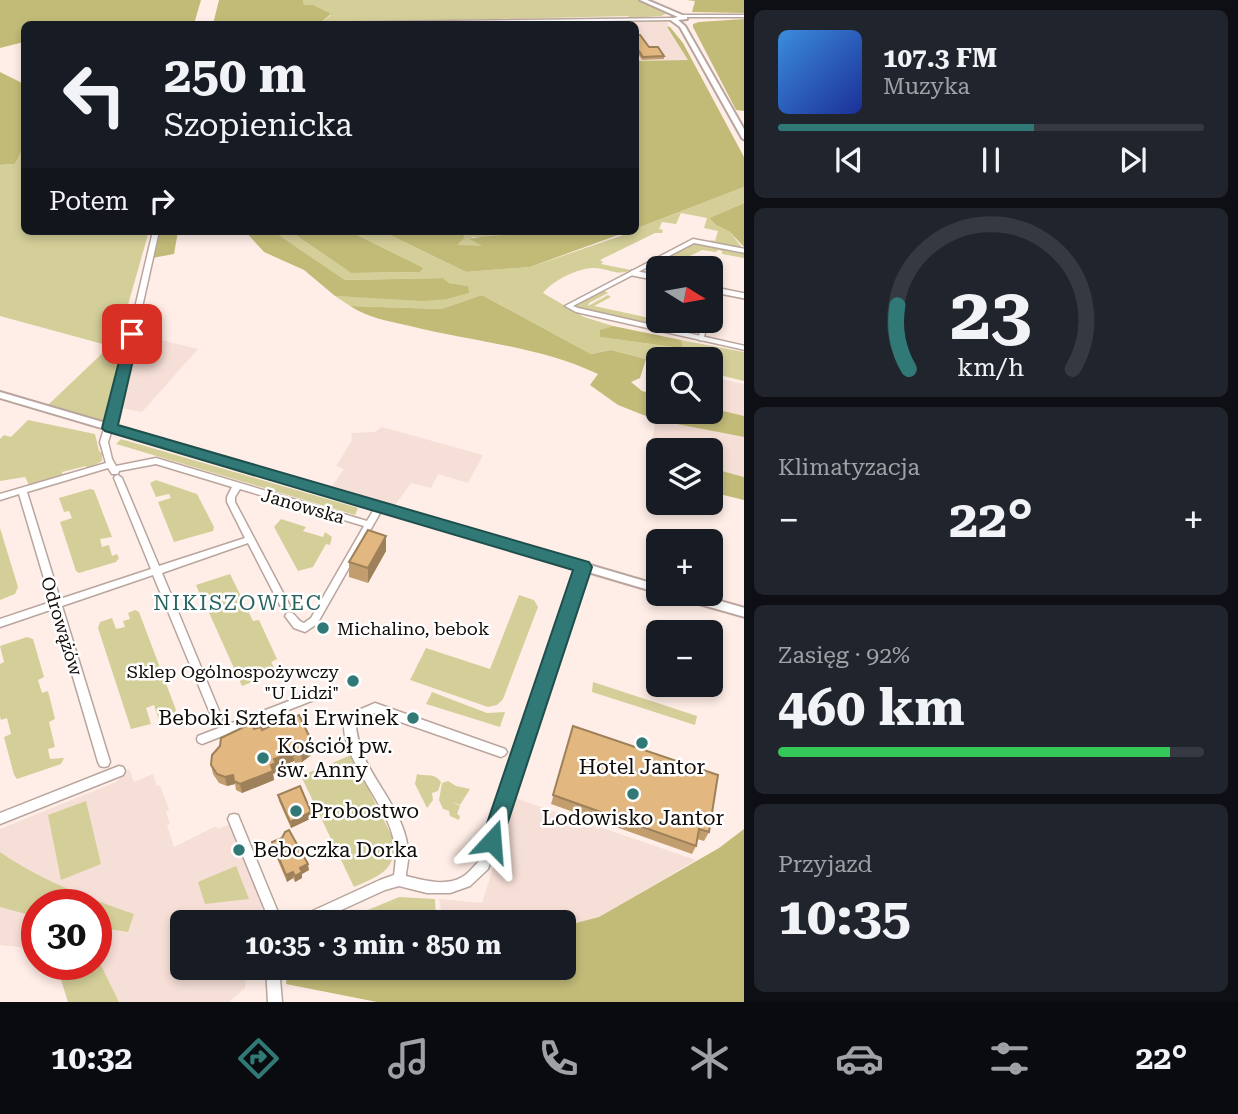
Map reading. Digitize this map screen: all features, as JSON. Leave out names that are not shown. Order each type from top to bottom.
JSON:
[{"type":"street","points":[[643,0],[677,18],[744,138]]},
{"type":"street","points":[[484,21],[744,16]]},
{"type":"street","points":[[155,235],[110,428],[104,442],[219,724]]},
{"type":"street","points":[[744,251],[693,241],[568,306],[744,348]]},
{"type":"street","points":[[633,273],[646,276]]},
{"type":"street","points":[[723,291],[744,296]]},
{"type":"street","points":[[701,338],[702,333]]},
{"type":"street","points":[[0,395],[646,585]]},
{"type":"street","name":"Janowska","points":[[0,497],[156,461],[370,525]]},
{"type":"street","name":"Janowska","points":[[237,486],[230,499],[285,606]]},
{"type":"street","name":"Odrowążów","points":[[0,819],[109,769],[22,491]]},
{"type":"street","points":[[290,617],[297,625],[305,628],[320,612],[380,506]]},
{"type":"street","points":[[0,623],[251,539]]},
{"type":"street","points":[[327,910],[399,880],[442,888],[457,886],[475,876],[484,864],[507,754],[583,567]]},
{"type":"street","points":[[720,606],[744,613]]},
{"type":"street","points":[[202,739],[219,724],[315,695]]},
{"type":"street","points":[[399,880],[403,865],[401,835],[354,745],[349,719],[375,708],[507,754]]},
{"type":"street","points":[[234,820],[271,910]]},
{"type":"street","points":[[274,980],[275,1002]]},
{"type":"shaded area","points":[[0,0],[201,0],[195,21],[21,21],[21,43],[0,48]]},
{"type":"shaded area","points":[[219,0],[303,0],[304,5],[313,5],[331,14],[322,21],[214,21]]},
{"type":"shaded area","points":[[303,0],[639,0],[668,13],[661,16],[628,18],[625,18],[630,16],[323,21],[331,15],[304,5]]},
{"type":"shaded area","points":[[686,0],[744,0],[744,13],[692,12],[695,1]]},
{"type":"shaded area","points":[[744,19],[744,111],[736,110],[693,24]]},
{"type":"shaded area","points":[[639,21],[666,21],[670,27],[667,28],[689,61],[639,61]]},
{"type":"shaded area","points":[[667,27],[670,27],[683,43],[744,157],[744,187],[639,227],[639,61],[688,60]]},
{"type":"shaded area","points":[[0,72],[21,82],[21,152],[15,164],[0,165]]},
{"type":"shaded area","points":[[21,152],[21,235],[148,235],[122,326],[128,336],[110,415],[105,420],[95,420],[48,405],[110,346],[0,316],[0,165],[15,164]]},
{"type":"shaded area","points":[[744,187],[744,203],[709,218],[730,232],[744,250],[712,243],[710,240],[715,241],[718,231],[704,228],[707,218],[681,213],[676,224],[662,222],[659,229],[663,230],[662,233],[655,233],[600,260],[603,262],[601,264],[631,270],[579,270],[559,280],[543,293],[584,317],[613,326],[601,330],[601,337],[673,347],[646,347],[646,359],[611,350],[591,354],[482,295],[441,309],[350,306],[335,296],[448,299],[468,293],[468,286],[449,283],[443,278],[345,280],[279,235],[296,235],[351,273],[420,272],[424,268],[357,235],[390,235],[466,272],[530,267],[623,235],[639,235],[639,227]]},
{"type":"shaded area","points":[[744,203],[744,247],[730,232],[709,218]]},
{"type":"shaded area","points":[[158,235],[177,235],[174,254],[152,258]]},
{"type":"shaded area","points":[[249,235],[279,235],[345,280],[443,278],[449,283],[468,286],[469,293],[448,299],[423,301],[335,296],[304,270],[264,252]]},
{"type":"shaded area","points":[[296,235],[357,235],[424,268],[420,272],[351,273]]},
{"type":"shaded area","points":[[390,235],[464,235],[457,245],[482,246],[470,239],[516,235],[618,235],[530,267],[466,272]]},
{"type":"shaded area","points":[[462,235],[529,235],[471,237],[483,246],[456,246]]},
{"type":"shaded area","points":[[696,242],[744,253],[744,258],[722,254],[722,251],[718,250],[702,250],[690,256],[670,256]]},
{"type":"shaded area","points":[[603,290],[608,293],[588,306],[608,295],[611,297],[594,306],[646,317],[646,324],[575,308],[575,305]]},
{"type":"shaded area","points":[[482,295],[591,354],[611,350],[646,359],[640,378],[631,382],[646,392],[646,416],[618,405],[590,385],[598,374],[576,365],[529,351],[387,321],[350,306],[441,309]]},
{"type":"shaded area","points":[[155,314],[153,338],[198,349],[142,412],[122,408],[139,316]]},
{"type":"shaded area","points":[[613,326],[681,340],[683,346],[673,347],[600,337],[600,330]]},
{"type":"shaded area","points":[[681,340],[718,347],[682,347]]},
{"type":"shaded area","points":[[723,348],[744,352],[744,381],[723,376]]},
{"type":"shaded area","points":[[723,380],[744,384],[744,416],[723,411]]},
{"type":"shaded area","points":[[723,411],[744,416],[744,437],[677,424],[723,424]]},
{"type":"shaded area","points":[[28,420],[95,434],[102,461],[87,469],[86,466],[62,472],[63,476],[29,485],[25,477],[0,481],[0,439],[4,435],[11,437]]},
{"type":"shaded area","points":[[655,424],[677,424],[744,437],[744,477],[723,471],[723,438],[652,438]]},
{"type":"shaded area","points":[[382,427],[483,455],[468,483],[438,474],[431,488],[411,483],[395,505],[332,486],[344,469],[336,466],[352,440],[351,433],[375,432]]},
{"type":"shaded area","points":[[125,435],[360,504],[359,506],[123,437]]},
{"type":"shaded area","points":[[121,439],[358,508],[355,515],[116,444]]},
{"type":"shaded area","points":[[723,471],[744,477],[744,500],[723,495]]},
{"type":"shaded area","points":[[156,480],[197,494],[214,527],[213,531],[174,542],[158,502],[171,498],[169,494],[156,497],[150,483]]},
{"type":"shaded area","points":[[94,490],[112,537],[100,539],[102,547],[109,545],[112,556],[117,554],[119,558],[116,562],[79,573],[76,571],[60,522],[72,518],[69,511],[64,512],[59,498]]},
{"type":"shaded area","points":[[281,519],[306,527],[303,531],[323,537],[325,532],[332,537],[330,545],[326,544],[313,567],[298,571],[274,527]]},
{"type":"shaded area","points":[[0,528],[18,587],[15,594],[0,600]]},
{"type":"shaded area","points":[[230,574],[253,621],[259,620],[277,659],[271,662],[277,673],[263,678],[260,670],[250,674],[252,682],[242,686],[206,606],[218,603],[215,596],[202,599],[196,585]]},
{"type":"shaded area","points":[[519,595],[534,600],[538,607],[503,699],[497,705],[488,707],[410,680],[426,648],[490,669]]},
{"type":"shaded area","points":[[135,610],[139,612],[176,710],[173,715],[159,720],[154,705],[146,708],[151,724],[131,729],[98,628],[100,622],[112,618],[116,629],[125,627],[123,621],[130,619],[128,613]]},
{"type":"shaded area","points":[[27,637],[33,639],[44,677],[38,680],[42,693],[48,691],[55,719],[49,722],[55,747],[48,749],[50,759],[64,758],[61,764],[17,779],[4,737],[11,734],[7,718],[1,720],[0,717],[0,664],[4,662],[0,646]]},
{"type":"shaded area","points":[[593,682],[697,716],[695,725],[592,692]]},
{"type":"shaded area","points":[[432,692],[487,713],[505,712],[500,727],[426,704]]},
{"type":"shaded area","points":[[351,755],[394,840],[389,866],[354,887],[301,776]]},
{"type":"shaded area","points":[[129,769],[134,782],[153,774],[169,810],[166,812],[170,824],[167,825],[174,847],[216,826],[218,829],[232,823],[262,905],[261,910],[170,910],[170,980],[245,980],[245,988],[229,1002],[119,1002],[108,980],[112,980],[112,889],[21,889],[21,947],[0,945],[0,829],[116,782]]},
{"type":"shaded area","points":[[417,774],[433,776],[441,782],[438,791],[432,793],[433,800],[427,808],[415,784]]},
{"type":"shaded area","points":[[448,781],[470,789],[460,805],[452,802],[460,806],[457,814],[460,816],[459,820],[443,809],[439,800],[442,783]]},
{"type":"shaded area","points":[[515,798],[696,860],[599,917],[576,923],[576,910],[441,910],[439,899],[482,903]]},
{"type":"shaded area","points":[[86,801],[101,864],[61,880],[48,815]]},
{"type":"shaded area","points":[[744,829],[744,1002],[377,1002],[286,984],[286,980],[576,980],[576,923],[599,917],[719,848]]},
{"type":"shaded area","points":[[0,852],[68,889],[21,889],[21,913],[0,907]]},
{"type":"shaded area","points":[[236,866],[249,899],[205,904],[198,882]]},
{"type":"shaded area","points":[[399,897],[435,899],[435,910],[368,910]]},
{"type":"shaded area","points":[[112,906],[134,914],[128,932],[112,930]]},
{"type":"shaded area","points":[[61,980],[108,980],[119,1002],[68,1002]]},
{"type":"building","points":[[639,35],[649,47],[658,47],[664,56],[643,57],[639,51]]},
{"type":"building","points":[[368,530],[386,536],[368,568],[349,562]]},
{"type":"building","name":"Kościół pw. św. Anny","points":[[292,715],[293,718],[299,715],[313,744],[301,753],[293,752],[274,759],[276,763],[271,765],[273,771],[240,784],[234,781],[233,775],[225,777],[217,774],[211,765],[212,755],[220,746],[221,738],[252,723],[254,729],[261,727],[262,730]]},
{"type":"building","name":"Lodowisko Jantor","points":[[573,726],[718,775],[709,832],[699,829],[696,846],[553,795]]},
{"type":"building","name":"Probostwo","points":[[300,786],[311,812],[290,822],[278,795]]},
{"type":"building","points":[[289,830],[308,864],[300,868],[302,872],[295,876],[293,872],[286,875],[272,842],[282,838]]},
{"type":"place","name":"Michalino, bebok","points":[[323,628]]},
{"type":"place","name":"Sklep Ogólnospożywczy \"U Lidzi\"","points":[[353,681]]},
{"type":"place","name":"Beboki Sztefa i Erwinek","points":[[413,718]]},
{"type":"place","name":"Hotel Jantor","points":[[642,743]]},
{"type":"place","name":"Kościół pw. św. Anny","points":[[263,758]]},
{"type":"place","name":"Lodowisko Jantor","points":[[633,794]]},
{"type":"place","name":"Probostwo","points":[[296,811]]},
{"type":"place","name":"Beboczka Dorka","points":[[239,850]]},
{"type":"district","name":"NIKISZOWIEC","points":[[238,603]]},
{"type":"route","points":[[132,334],[110,428],[583,567],[492,841]]}]
